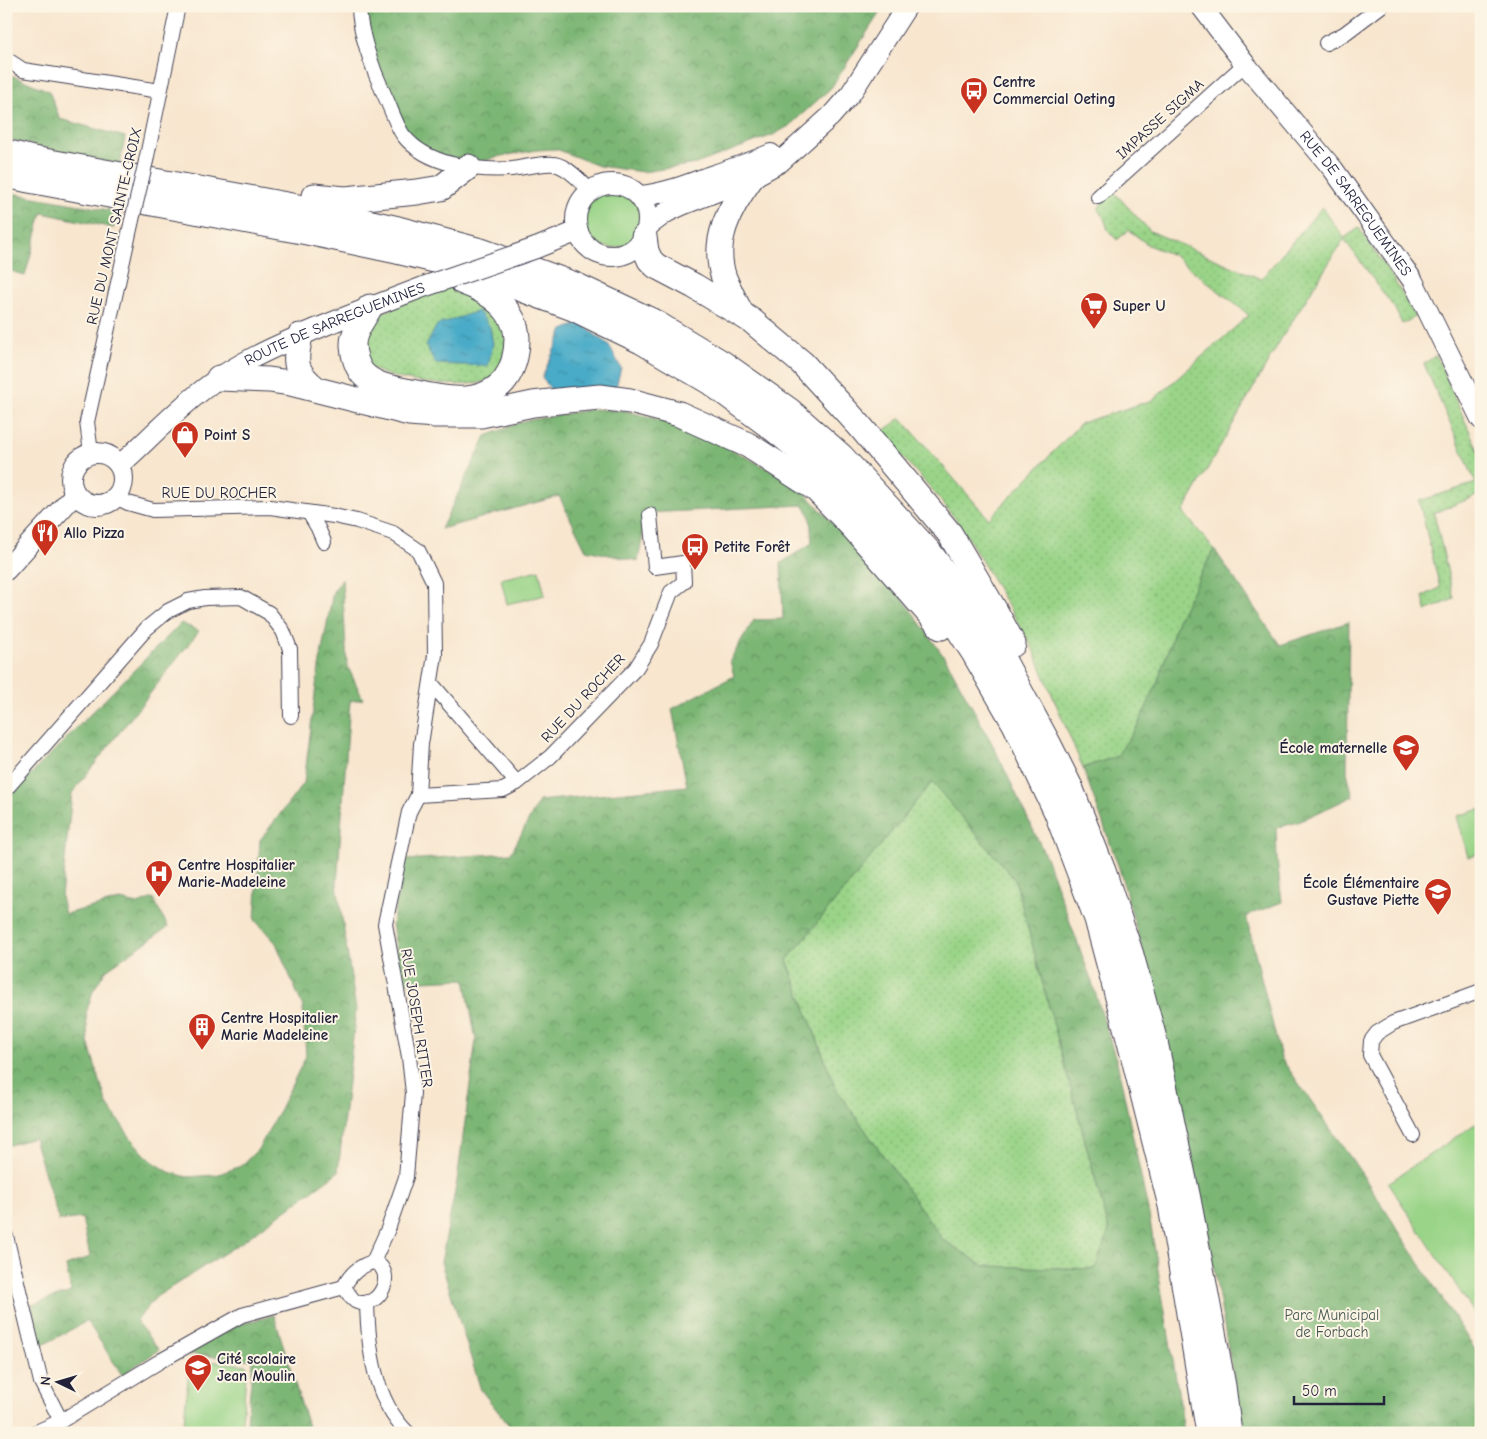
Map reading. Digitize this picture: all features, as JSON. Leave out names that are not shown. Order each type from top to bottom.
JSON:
[{"type":"highway","points":[[6,152],[33,159],[314,210],[398,229],[481,251],[575,285],[652,321],[722,363],[790,411],[841,456],[929,552],[987,630],[1070,787],[1103,871],[1132,956],[1155,1042],[1197,1248],[1223,1386],[1229,1433]]},
{"type":"highway","points":[[196,189],[230,186],[345,199],[441,188],[468,167]]},
{"type":"highway","points":[[741,313],[724,277],[720,257],[720,240],[726,220],[750,171]]},
{"type":"highway","points":[[6,175],[307,232],[434,260],[481,274],[573,308],[641,341],[710,382],[826,471],[913,565],[943,606],[974,653],[1015,724],[1057,813],[1097,920],[1171,1206],[1209,1433]]},
{"type":"highway","points":[[646,232],[646,251],[650,260],[656,266],[741,313],[802,364],[859,425],[950,534],[994,609],[1057,730],[1070,787]]},
{"type":"highway","points":[[370,307],[357,328],[353,344],[356,361],[363,375],[380,385],[432,397],[458,400],[478,397],[496,389],[510,372],[517,351],[517,328],[508,311],[483,289],[445,275],[434,260]]},
{"type":"highway","points":[[300,336],[296,354],[297,366],[302,378],[316,388]]},
{"type":"highway","points":[[219,378],[269,380],[316,388],[409,413],[481,415],[541,403],[600,398],[630,401],[679,414],[748,445],[816,489],[852,526],[941,627],[974,653]]},
{"type":"main road","points":[[640,196],[653,195],[780,162],[831,116],[851,93],[907,6]]},
{"type":"main road","name":"RUE DE SARREGUEMINES","points":[[1201,6],[1245,64],[1333,170],[1414,281],[1481,419]]},
{"type":"main road","points":[[646,232],[647,210],[640,196],[622,184],[600,185],[582,199],[577,209],[578,232],[583,242],[592,250],[603,255],[615,256],[627,253],[637,247],[646,232],[667,212],[750,171]]},
{"type":"main road","name":"ROUTE DE SARREGUEMINES","points":[[120,465],[187,404],[219,378],[246,361],[370,307],[578,232]]},
{"type":"main road","points":[[91,453],[107,454],[120,465],[123,476],[122,487],[116,497],[103,504],[88,503],[75,494],[71,482],[72,469],[79,459],[91,453]]},
{"type":"main road","points":[[6,570],[75,494]]},
{"type":"street","name":"RUE DU MONT SAINTE-CROIX","points":[[91,453],[87,422],[146,161],[178,6]]},
{"type":"street","points":[[359,6],[359,18],[376,75],[403,135],[423,154],[468,167],[486,170],[554,164],[575,174],[590,191]]},
{"type":"street","points":[[1326,43],[1344,34],[1381,6]]},
{"type":"street","points":[[6,59],[23,70],[160,92]]},
{"type":"street","name":"IMPASSE SIGMA","points":[[1098,197],[1245,64]]},
{"type":"street","name":"RUE DU ROCHER","points":[[116,497],[128,503],[152,510],[270,507],[334,516],[393,533],[418,550],[434,583],[435,654],[421,744],[418,795],[409,812],[385,924]]},
{"type":"street","points":[[309,513],[324,542],[334,516]]},
{"type":"street","name":"RUE DU ROCHER","points":[[418,795],[503,790],[517,783],[550,757],[636,668],[651,644],[671,592],[684,582],[682,563],[655,566],[650,515]]},
{"type":"street","points":[[6,789],[147,628],[168,611],[188,601],[224,596],[241,597],[269,613],[283,631],[290,649],[291,716]]},
{"type":"street","points":[[431,684],[517,783]]},
{"type":"street","name":"RUE JOSEPH RITTER","points":[[373,1262],[388,1229],[406,1177],[413,1093],[409,1057],[385,924]]},
{"type":"street","points":[[1413,1136],[1370,1054],[1371,1041],[1377,1033],[1393,1023],[1481,991]]},
{"type":"street","points":[[6,1236],[41,1382],[61,1421]]},
{"type":"street","points":[[373,1262],[379,1264],[385,1272],[386,1283],[384,1290],[377,1297],[366,1302],[358,1302],[351,1298],[344,1287],[348,1278],[364,1264],[373,1262]]},
{"type":"street","points":[[34,1433],[61,1421],[162,1360],[242,1315],[344,1287]]},
{"type":"street","points":[[366,1302],[368,1329],[377,1376],[384,1398],[392,1415],[408,1433]]},
{"type":"green space","points":[[364,6],[884,6],[831,88],[789,126],[773,135],[696,164],[643,172],[599,166],[556,149],[537,150],[496,157],[468,167],[423,154],[403,135],[376,75]]},
{"type":"green space","points":[[6,73],[49,91],[60,119],[125,137],[120,165],[6,139]]},
{"type":"green space","points":[[607,190],[619,190],[634,198],[642,213],[642,225],[634,240],[619,248],[607,248],[592,240],[584,225],[584,213],[592,198]]},
{"type":"green space","points":[[6,192],[114,211],[114,228],[42,213],[25,276],[6,269]]},
{"type":"green space","points":[[1115,193],[1150,231],[1261,279],[1322,207],[1344,238],[1359,228],[1393,278],[1415,317],[1402,324],[1395,309],[1344,239],[1281,339],[1183,512],[1214,549],[1179,617],[1157,684],[1138,725],[1117,756],[1083,768],[1032,647],[963,529],[930,487],[880,433],[901,418],[989,519],[1081,423],[1153,400],[1249,315],[1173,255],[1148,245],[1129,230],[1117,240],[1108,230],[1104,218],[1098,210],[1102,202]]},
{"type":"green space","points":[[444,286],[481,296],[498,318],[504,331],[506,345],[500,369],[490,379],[480,383],[446,384],[426,383],[389,376],[368,364],[365,359],[364,347],[372,317]]},
{"type":"green space","points":[[1436,355],[1481,457],[1481,494],[1434,513],[1454,599],[1426,611],[1423,596],[1440,588],[1419,501],[1476,483],[1424,364]]},
{"type":"green space","points":[[594,409],[626,411],[668,422],[708,437],[797,484],[903,599],[947,661],[994,747],[1046,857],[1092,982],[1118,1066],[1149,1215],[1184,1433],[515,1433],[481,1390],[441,1262],[457,1181],[476,1040],[465,979],[402,982],[392,924],[405,860],[511,853],[539,801],[687,786],[672,709],[734,676],[730,660],[754,620],[783,619],[781,563],[812,543],[810,515],[803,505],[647,513],[638,561],[586,550],[559,496],[441,529],[486,436],[524,421]],"holes":[[[932,782],[1015,880],[1109,1230],[1095,1269],[984,1266],[943,1240],[836,1089],[787,960]]]},
{"type":"green space","name":"Parc Municipal de Forbach","points":[[1214,549],[1280,645],[1349,622],[1347,772],[1353,796],[1298,822],[1276,828],[1277,859],[1282,902],[1246,916],[1281,1058],[1364,1177],[1481,1359],[1481,1433],[1246,1433],[1236,1392],[1204,1214],[1162,1021],[1119,868],[1083,768],[1117,756],[1138,725],[1157,684],[1179,617]]},
{"type":"green space","points":[[539,570],[545,595],[507,604],[501,579]]},
{"type":"green space","points":[[342,579],[347,665],[363,699],[350,701],[337,885],[356,1010],[338,1172],[242,1242],[156,1297],[136,1321],[159,1350],[122,1375],[87,1321],[41,1346],[31,1305],[71,1292],[66,1266],[90,1257],[82,1218],[59,1221],[34,1138],[6,1146],[6,1097],[13,1076],[6,1073],[6,801],[181,623],[199,631],[72,793],[61,897],[65,914],[120,900],[138,904],[153,898],[168,927],[106,970],[93,991],[86,1013],[88,1042],[107,1104],[133,1141],[149,1159],[169,1172],[187,1177],[216,1175],[241,1166],[259,1148],[306,1056],[303,1007],[276,943],[255,920],[260,840],[304,783],[322,650],[333,592]]},
{"type":"green space","points":[[932,782],[1015,880],[1109,1230],[1095,1269],[984,1266],[943,1240],[836,1089],[787,960]]},
{"type":"green space","points":[[1481,809],[1481,853],[1468,857],[1457,816]]},
{"type":"green space","points":[[1481,1120],[1481,1323],[1388,1183]]},
{"type":"green space","points":[[274,1315],[310,1433],[246,1433],[253,1360],[187,1354],[237,1325]]},
{"type":"green space","points":[[190,1359],[247,1365],[241,1433],[183,1433]]},
{"type":"water","points":[[478,311],[490,327],[493,344],[488,366],[436,364],[426,346],[437,325]]},
{"type":"water","points":[[580,323],[609,345],[621,368],[616,387],[551,390],[542,377],[563,330]]},
{"type":"place","name":"Centre Commercial Oeting","points":[[974,115]]},
{"type":"place","name":"Super U","points":[[1094,330]]},
{"type":"place","name":"Point S","points":[[185,459]]},
{"type":"place","name":"Allo Pizza","points":[[45,557]]},
{"type":"place","name":"Petite Forêt","points":[[695,571]]},
{"type":"place","name":"École maternelle","points":[[1406,772]]},
{"type":"place","name":"Centre Hospitalier Marie-Madeleine","points":[[159,898]]},
{"type":"place","name":"École Élémentaire Gustave Piette","points":[[1438,916]]},
{"type":"place","name":"Centre Hospitalier Marie Madeleine","points":[[202,1051]]},
{"type":"place","name":"Cité scolaire Jean Moulin","points":[[198,1392]]}]
